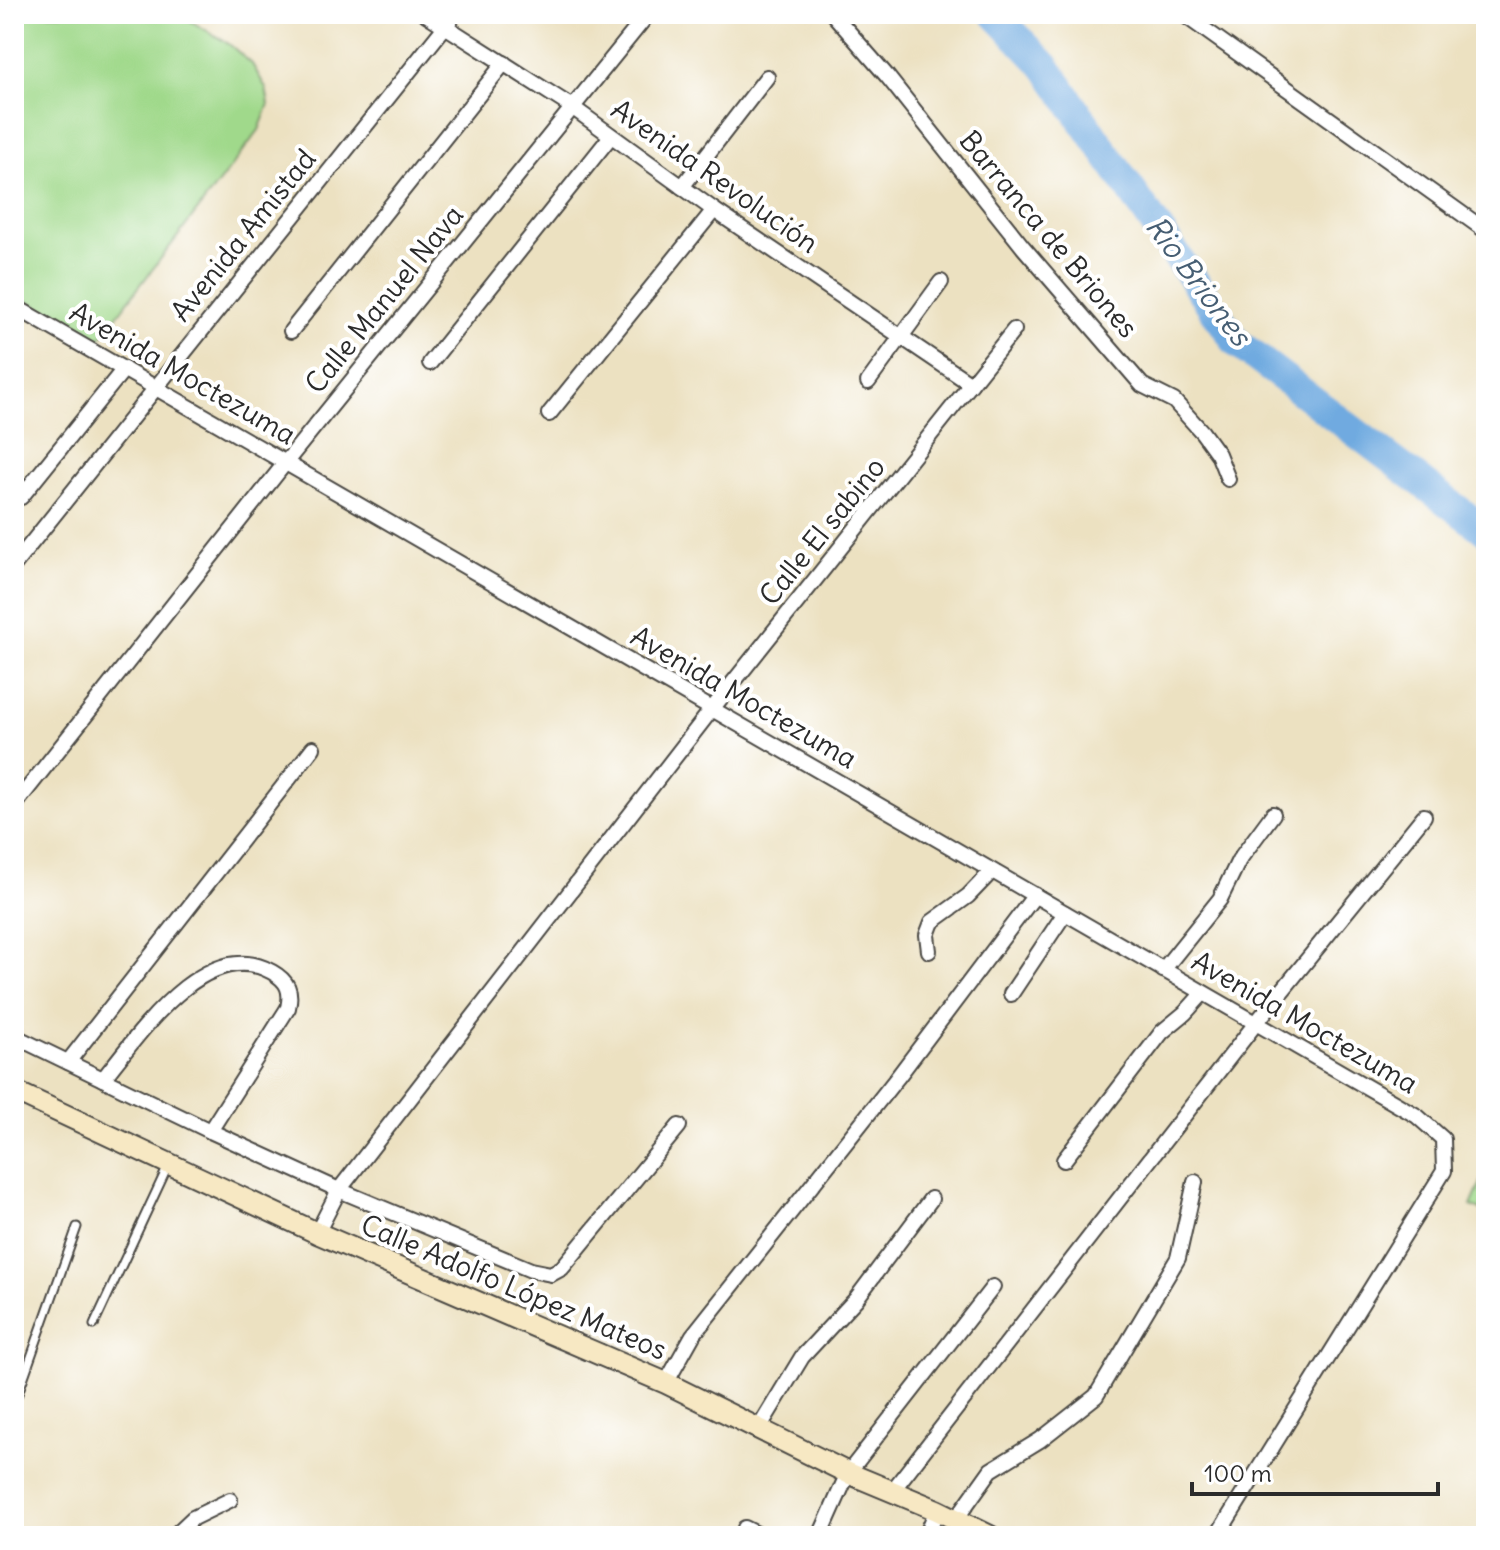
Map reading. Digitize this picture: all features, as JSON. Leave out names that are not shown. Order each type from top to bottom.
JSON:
[{"type":"main road","name":"Calle Adolfo López Mateos","points":[[14,1091],[317,1233],[666,1383],[848,1473],[893,1490],[990,1536]]},
{"type":"street","name":"Avenida Revolución","points":[[426,14],[450,20],[504,63],[572,107],[714,210],[971,384]]},
{"type":"street","name":"Calle Manuel Nava","points":[[14,806],[286,462],[648,14]]},
{"type":"street","name":"Barranca de Briones","points":[[833,14],[887,76],[1023,247],[1142,385],[1174,401],[1202,432],[1218,454],[1228,479]]},
{"type":"street","points":[[1183,14],[1486,231]]},
{"type":"street","name":"Avenida Amistad","points":[[14,565],[450,20]]},
{"type":"street","points":[[291,331],[504,63]]},
{"type":"street","points":[[682,187],[767,77]]},
{"type":"street","points":[[430,363],[611,136]]},
{"type":"street","points":[[549,414],[714,210]]},
{"type":"street","points":[[868,382],[941,282]]},
{"type":"street","name":"Avenida Moctezuma","points":[[14,306],[1417,1116],[1443,1139],[1444,1171],[1217,1536]]},
{"type":"street","name":"Calle El sabino","points":[[317,1233],[339,1190],[712,709],[1014,330]]},
{"type":"street","points":[[21,497],[124,369]]},
{"type":"street","points":[[68,1062],[313,748]]},
{"type":"street","points":[[1163,970],[1220,899],[1239,860],[1273,814]]},
{"type":"street","points":[[893,1490],[1256,1023],[1424,816]]},
{"type":"street","points":[[929,951],[927,935],[932,922],[968,896],[992,871]]},
{"type":"street","points":[[666,1383],[693,1335],[897,1078],[1035,895]]},
{"type":"street","points":[[1011,994],[1065,913]]},
{"type":"street","points":[[103,1079],[182,988],[208,973],[236,965],[257,965],[274,973],[286,983],[291,994],[288,1008],[210,1131]]},
{"type":"street","points":[[1064,1160],[1162,1032],[1203,993]]},
{"type":"street","points":[[14,1036],[339,1190],[531,1270],[551,1274],[562,1268],[679,1126]]},
{"type":"street","points":[[956,1519],[991,1470],[1040,1440],[1096,1396],[1178,1258],[1195,1182]]},
{"type":"street","points":[[759,1428],[802,1357],[856,1299],[931,1199]]},
{"type":"street","points":[[820,1536],[848,1473],[993,1287]]},
{"type":"street","points":[[174,1536],[193,1518],[230,1500]]},
{"type":"street","points":[[926,1536],[937,1510]]},
{"type":"street","points":[[745,1528],[761,1536]]},
{"type":"lane","points":[[94,1325],[169,1164]]},
{"type":"lane","points":[[14,1405],[77,1227]]},
{"type":"green space","points":[[14,14],[179,14],[229,44],[252,64],[266,88],[269,104],[259,130],[97,342],[14,293]]},
{"type":"green space","points":[[1486,1171],[1486,1212],[1471,1206]]},
{"type":"waterway","name":"Rio Briones","points":[[995,14],[1046,67],[1237,343],[1486,531]]}]
